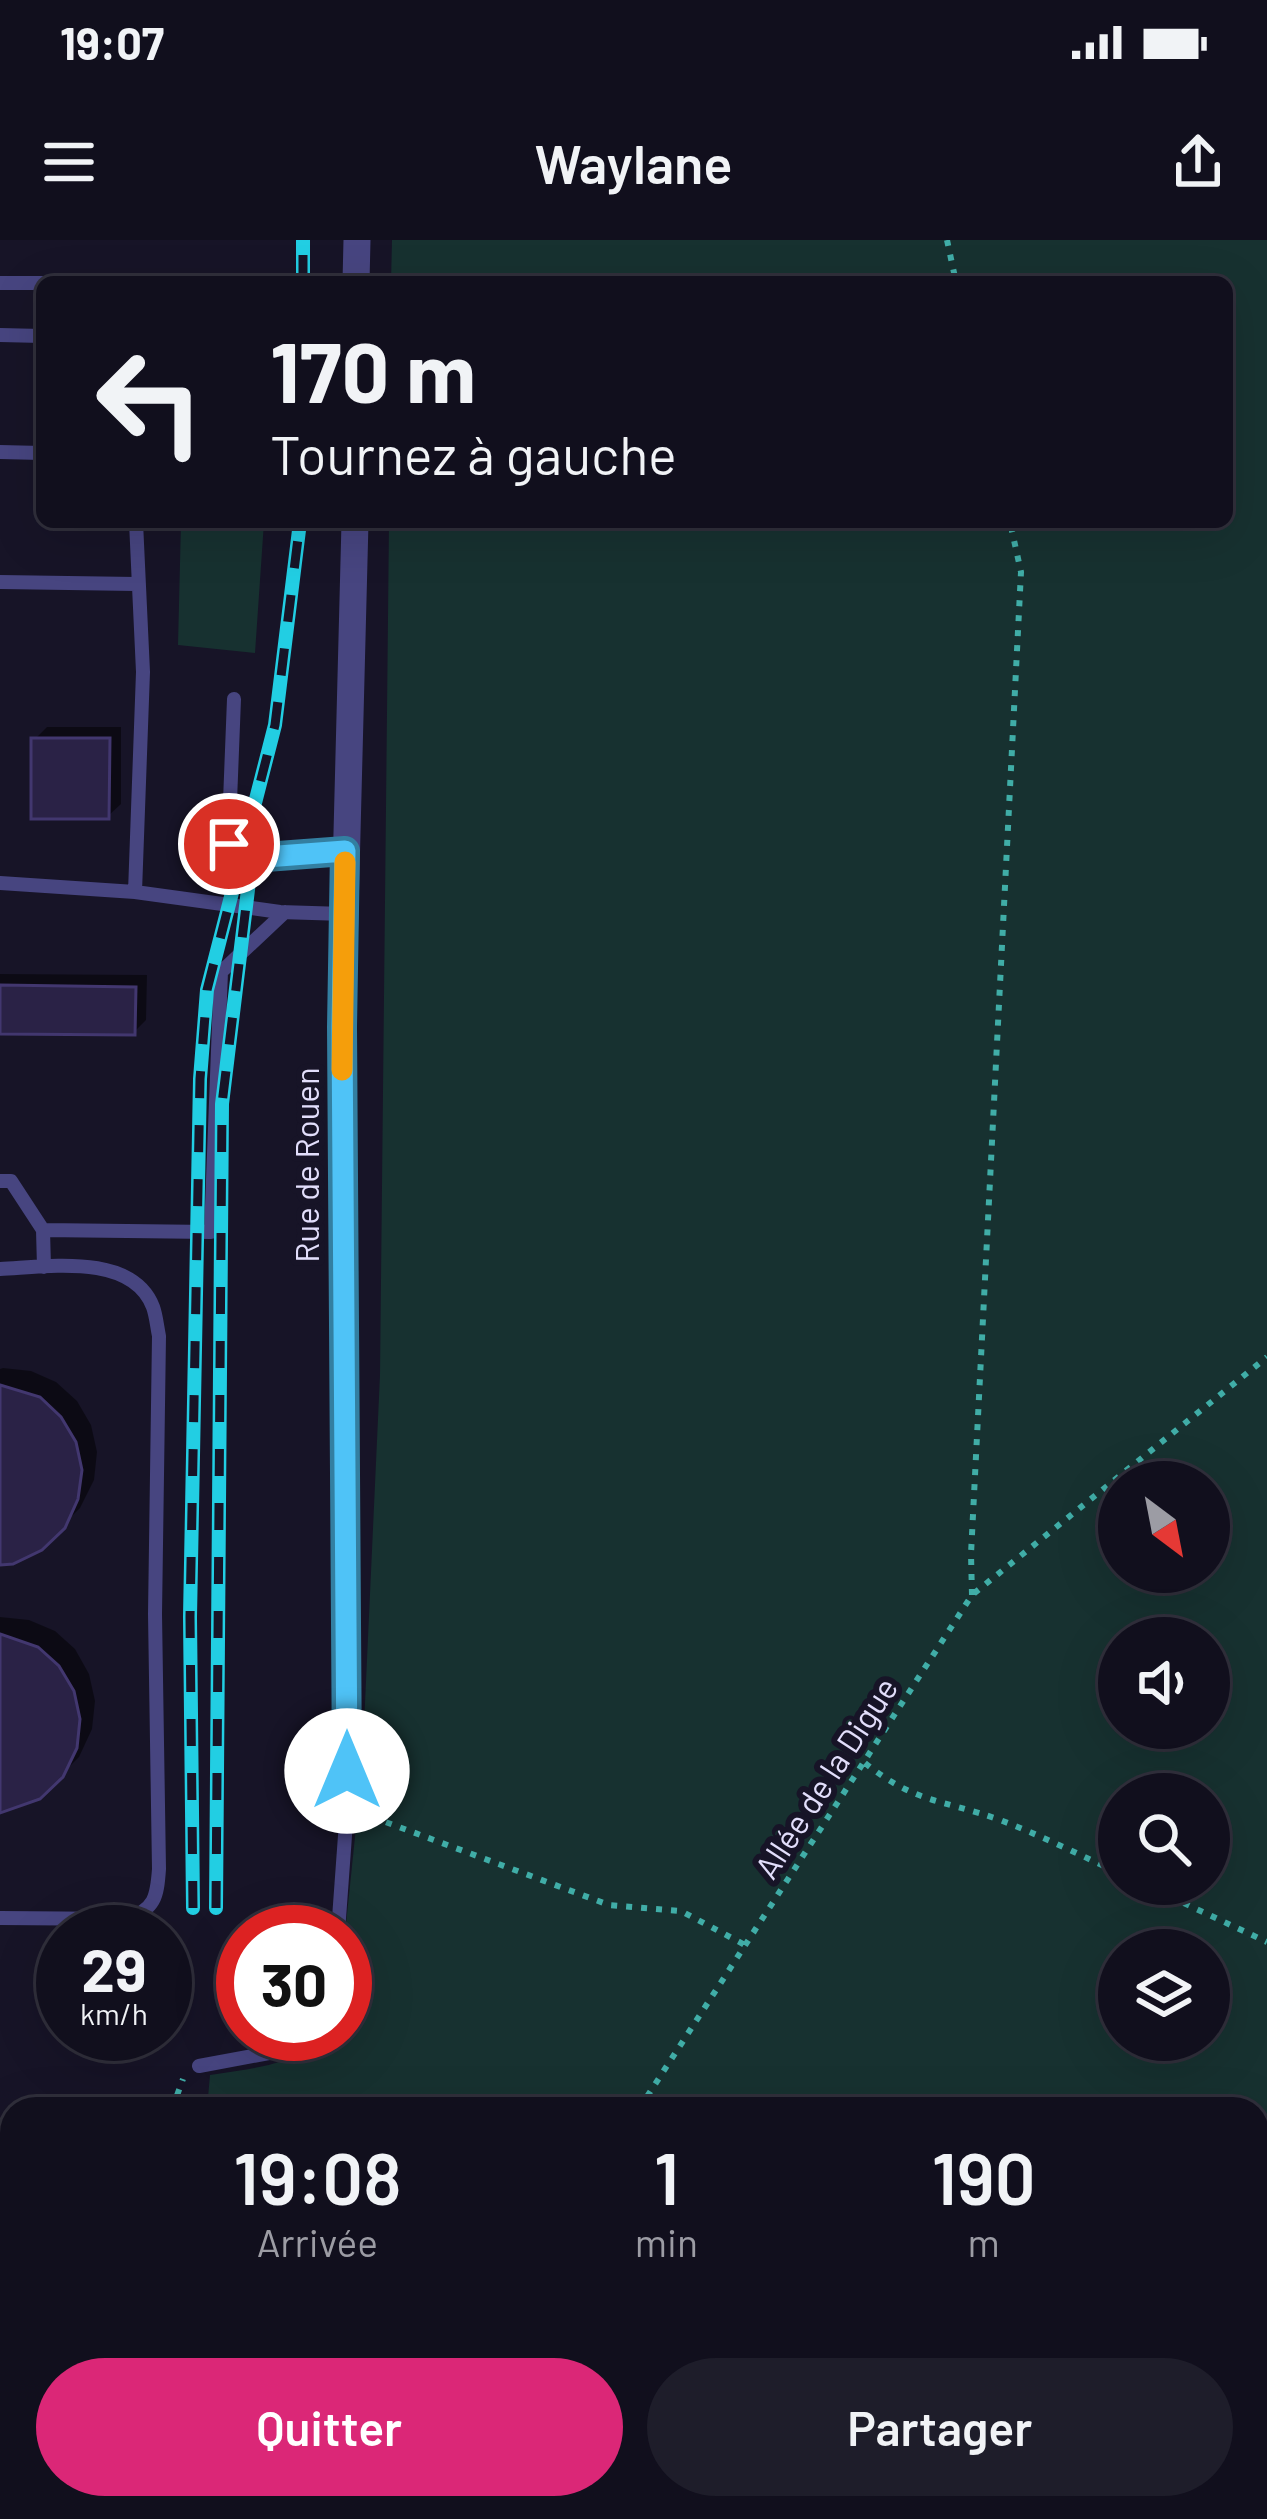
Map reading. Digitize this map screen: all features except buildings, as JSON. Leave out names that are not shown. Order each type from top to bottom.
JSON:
[{"type":"street","points":[[356,276],[357,240]]},
{"type":"street","name":"Rue de Rouen","points":[[347,1808],[344,914],[355,528]]},
{"type":"lane","points":[[0,283],[36,283]]},
{"type":"lane","points":[[0,335],[36,336]]},
{"type":"lane","points":[[0,452],[36,453]]},
{"type":"lane","points":[[135,892],[142,673],[136,528]]},
{"type":"lane","points":[[0,582],[136,584]]},
{"type":"lane","points":[[234,699],[229,826],[233,851],[252,858],[345,851]]},
{"type":"lane","points":[[0,883],[344,914]]},
{"type":"lane","points":[[43,1230],[211,1232],[221,972],[285,912]]},
{"type":"lane","points":[[0,1181],[11,1181],[43,1230],[44,1268]]},
{"type":"lane","points":[[0,1269],[99,1268],[134,1282],[152,1303],[159,1336],[158,1897],[146,1912],[127,1919],[0,1918]]},
{"type":"lane","points":[[340,1905],[347,1808]]},
{"type":"lane","points":[[199,2066],[226,2061]]},
{"type":"path","points":[[947,240],[955,276]]},
{"type":"path","points":[[972,1595],[1021,572],[1011,528]]},
{"type":"path","name":"Allée de la Digue","points":[[647,2097],[972,1595],[1267,1357]]},
{"type":"path","points":[[865,1763],[894,1787],[924,1800],[1005,1822],[1098,1864]]},
{"type":"path","points":[[347,1808],[609,1905],[681,1911],[746,1945]]},
{"type":"path","points":[[1188,1905],[1267,1942]]},
{"type":"green space","points":[[392,240],[1267,240],[1267,2097],[208,2097],[210,2075],[281,2061],[372,2061],[372,1905],[348,1905],[362,1769],[380,1375],[389,528],[1233,528],[1233,276],[391,276]]},
{"type":"green space","points":[[181,528],[264,528],[255,653],[178,645]]},
{"type":"railway","points":[[303,240],[303,276]]},
{"type":"railway","points":[[193,1908],[190,1617],[200,1079],[207,990],[275,725],[299,528]]},
{"type":"railway","points":[[216,1905],[222,1104],[250,873]]},
{"type":"slow traffic","points":[[342,1070],[345,862]]},
{"type":"route","points":[[229,844],[241,856],[252,858],[345,851],[347,1771]]}]
